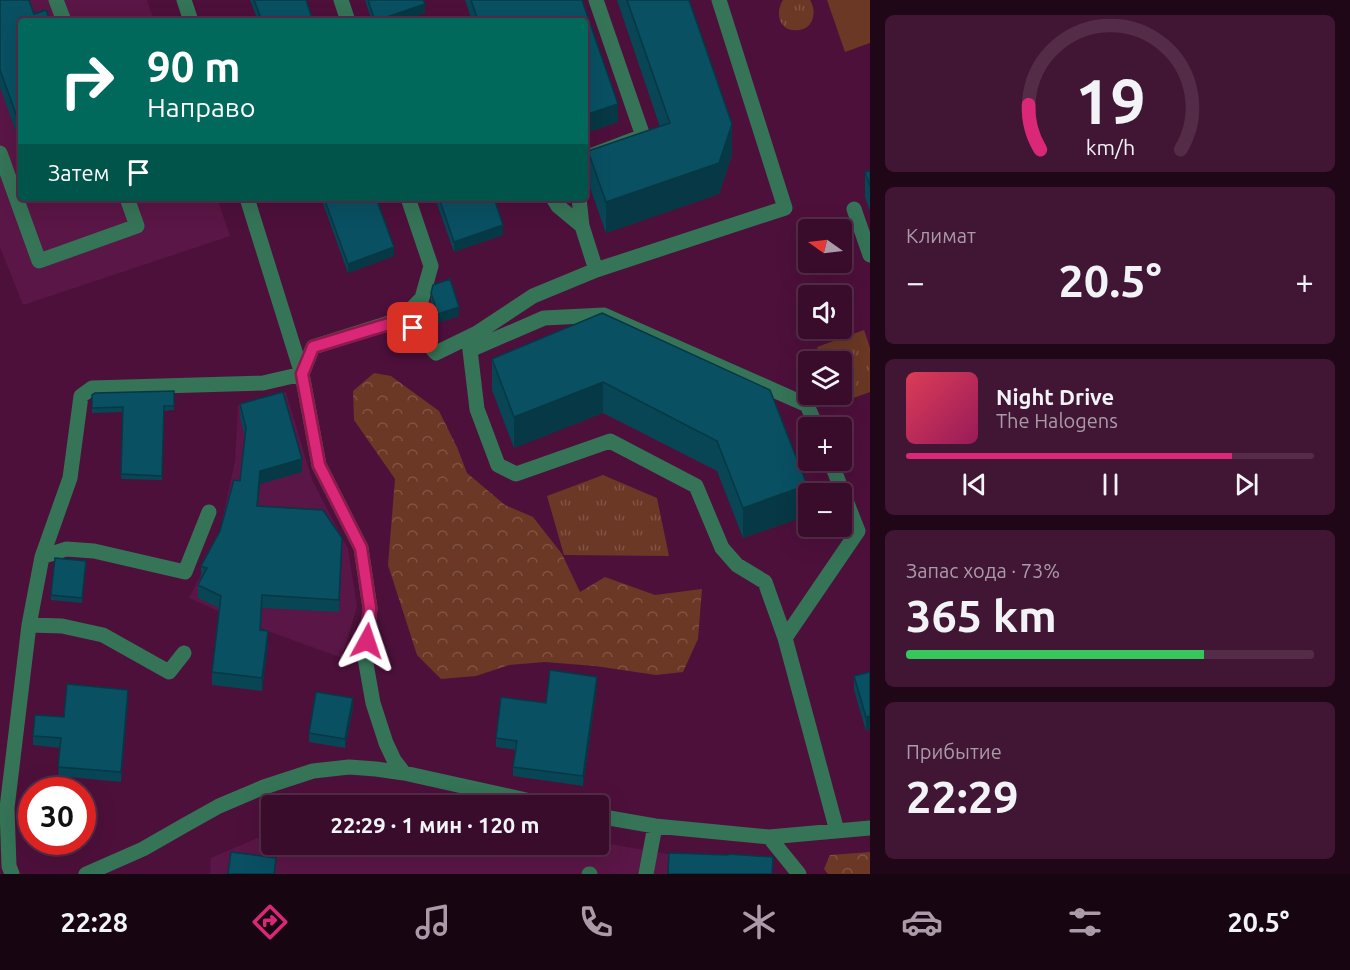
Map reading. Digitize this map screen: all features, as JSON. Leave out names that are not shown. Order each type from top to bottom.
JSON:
[{"type":"street","points":[[56,0],[63,18]]},
{"type":"street","points":[[184,0],[190,18]]},
{"type":"street","points":[[341,0],[347,18]]},
{"type":"street","points":[[588,157],[643,136],[596,0]]},
{"type":"street","points":[[402,320],[413,328],[436,353],[477,333],[533,296],[597,270],[785,208],[719,0]]},
{"type":"street","points":[[0,153],[39,261],[137,226],[128,201]]},
{"type":"street","points":[[248,201],[302,374],[319,465],[361,548],[370,608],[365,658],[373,703],[386,743],[394,760],[404,773]]},
{"type":"street","points":[[302,374],[313,347],[402,320],[422,298],[431,266],[409,201]]},
{"type":"street","points":[[555,201],[582,226]]},
{"type":"street","points":[[579,201],[582,226],[597,270]]},
{"type":"street","points":[[854,208],[870,255]]},
{"type":"street","points":[[470,350],[544,318],[604,315],[807,405],[812,417]]},
{"type":"street","points":[[477,333],[470,350],[477,409],[498,465],[516,474],[610,441],[696,486],[722,548],[737,565],[765,582],[785,638],[837,831]]},
{"type":"street","points":[[12,874],[9,866],[7,808],[29,625],[42,557],[70,478],[81,396],[92,388],[263,384],[302,374]]},
{"type":"street","points":[[785,638],[858,531],[834,471]]},
{"type":"street","points":[[42,557],[66,549],[94,551],[185,572],[209,512]]},
{"type":"street","points":[[29,625],[62,626],[103,635],[169,672],[184,653]]},
{"type":"street","points":[[86,874],[143,849],[219,807],[264,787],[313,771],[349,767],[376,769],[503,795]]},
{"type":"street","points":[[609,818],[655,826],[769,837],[870,828]]},
{"type":"street","points":[[646,874],[655,826]]},
{"type":"street","points":[[769,837],[799,874]]},
{"type":"shaded area","points":[[0,0],[147,0],[153,18],[18,18],[18,201],[218,201],[230,236],[23,305],[0,247]]},
{"type":"shaded area","points":[[286,392],[312,480],[348,549],[357,606],[342,658],[243,622],[189,598],[217,543],[235,461],[238,405]]},
{"type":"shaded area","points":[[261,836],[261,855],[609,855],[609,844],[713,862],[716,874],[210,874],[211,858]]},
{"type":"green space","points":[[783,0],[810,0],[814,14],[811,23],[799,30],[787,29],[783,26],[779,11]]},
{"type":"green space","points":[[827,0],[870,0],[870,43],[845,52]]},
{"type":"green space","points":[[864,330],[870,348],[870,392],[852,399],[852,351],[818,351],[817,347],[839,339],[852,339],[852,334]]},
{"type":"green space","points":[[374,373],[391,376],[439,411],[467,473],[505,505],[533,517],[562,554],[580,592],[605,577],[655,595],[702,589],[698,639],[683,672],[656,675],[595,666],[545,662],[509,665],[476,676],[441,679],[417,655],[388,565],[395,479],[354,420],[353,391]]},
{"type":"green space","points":[[603,475],[657,498],[669,556],[564,555],[547,496]]},
{"type":"green space","points":[[870,852],[870,874],[828,874],[824,869],[830,855]]},
{"type":"building","points":[[0,0],[29,0],[34,14],[46,10],[49,18],[18,18],[18,120],[0,70]]},
{"type":"building","points":[[254,0],[306,0],[312,18],[261,18]]},
{"type":"building","points":[[368,0],[423,0],[425,4],[384,18],[374,18]]},
{"type":"building","points":[[471,0],[582,0],[618,104],[588,114],[588,18],[477,18]]},
{"type":"building","points":[[627,0],[689,0],[732,124],[719,163],[606,202],[588,151],[670,123]]},
{"type":"building","points":[[870,171],[870,186],[865,172]]},
{"type":"building","points":[[325,201],[377,201],[394,247],[348,264]]},
{"type":"building","points":[[440,201],[495,201],[503,225],[454,242]]},
{"type":"building","points":[[450,279],[459,307],[438,314],[431,293],[433,285]]},
{"type":"building","points":[[602,313],[770,390],[798,462],[798,471],[802,471],[806,483],[798,483],[798,488],[743,508],[717,441],[603,382],[514,417],[492,359]]},
{"type":"building","points":[[174,391],[174,406],[164,406],[162,476],[121,474],[123,407],[92,408],[92,395],[95,393]]},
{"type":"building","points":[[283,392],[302,459],[260,471],[257,506],[323,510],[342,538],[339,600],[262,595],[260,630],[268,631],[262,678],[212,672],[221,596],[198,585],[207,568],[201,566],[220,531],[234,480],[240,481],[246,428],[240,404]]},
{"type":"building","points":[[55,558],[86,561],[82,598],[51,595]]},
{"type":"building","points":[[550,670],[597,677],[583,776],[513,767],[517,741],[496,738],[501,697],[546,703]]},
{"type":"building","points":[[870,672],[870,716],[866,717],[854,676]]},
{"type":"building","points":[[67,684],[128,690],[121,772],[58,767],[61,738],[33,736],[35,715],[64,717]]},
{"type":"building","points":[[316,692],[353,698],[345,739],[309,733]]},
{"type":"building","points":[[231,852],[276,858],[274,874],[228,874]]},
{"type":"building","points":[[669,853],[773,857],[772,874],[668,874]]},
{"type":"route","points":[[367,641],[370,608],[361,548],[319,465],[302,374],[313,347],[402,320],[413,328]]}]
